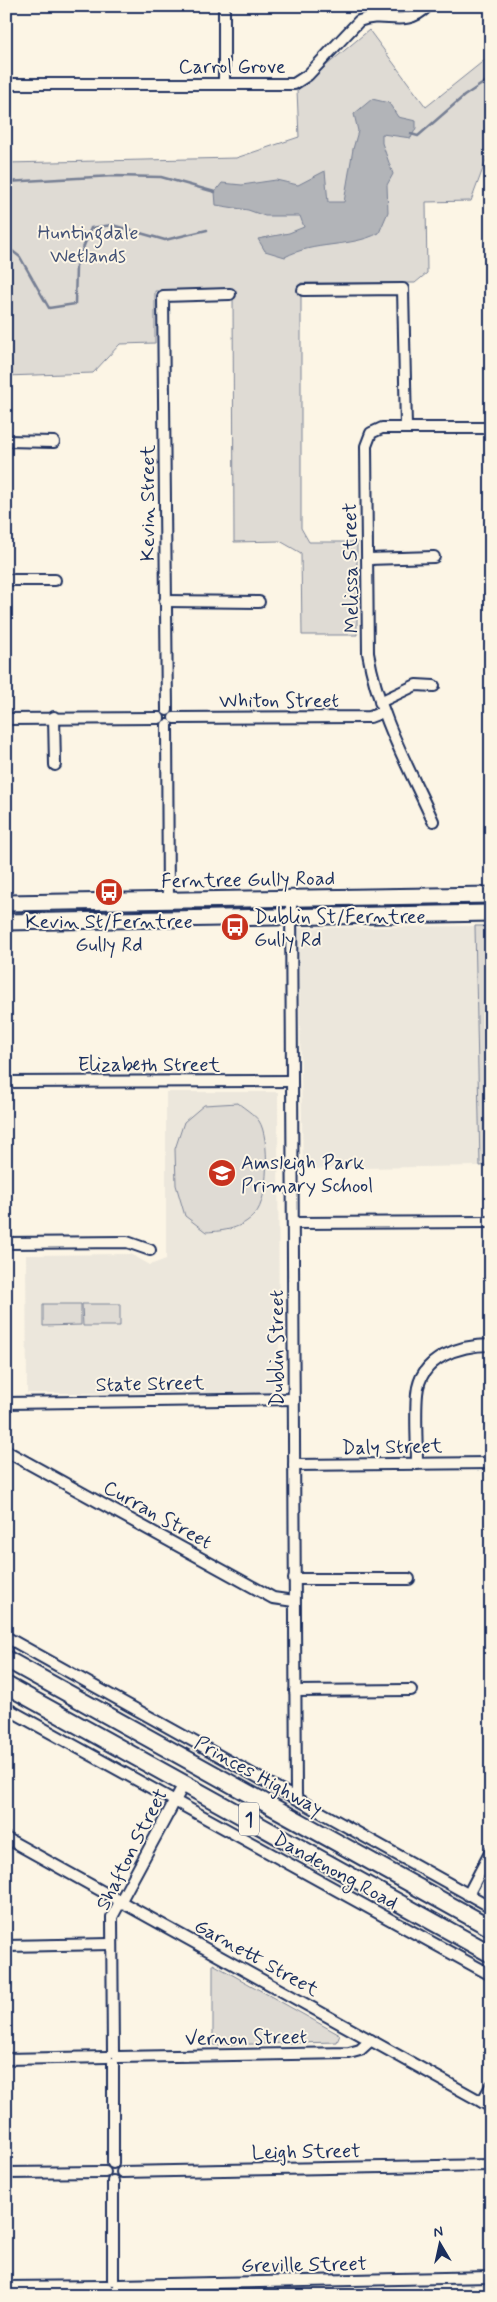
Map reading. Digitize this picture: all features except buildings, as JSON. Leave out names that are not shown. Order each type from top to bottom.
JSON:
[{"type":"highway","name":"Princes Highway","points":[[6,1659],[491,1928]]},
{"type":"highway","name":"1","points":[[6,1685],[491,1954]]},
{"type":"main road","name":"Ferntree Gully Road","points":[[6,903],[491,895]]},
{"type":"main road","name":"Ferntree Gully Road","points":[[6,922],[491,914]]},
{"type":"street","points":[[224,6],[224,83]]},
{"type":"street","points":[[367,6],[367,18],[408,18],[416,16],[428,6]]},
{"type":"street","name":"Carrol Grove","points":[[6,84],[294,84],[301,81],[359,21],[367,18]]},
{"type":"street","points":[[303,290],[403,289],[406,427],[491,428]]},
{"type":"street","name":"Kevin Street","points":[[168,901],[163,296],[230,294]]},
{"type":"street","name":"Melissa Street","points":[[406,427],[382,428],[371,433],[366,446],[368,654],[383,712],[433,820]]},
{"type":"street","points":[[6,441],[54,442]]},
{"type":"street","points":[[368,559],[434,557]]},
{"type":"street","points":[[6,580],[55,580]]},
{"type":"street","points":[[166,601],[259,602]]},
{"type":"street","points":[[380,702],[416,685],[434,686]]},
{"type":"street","name":"Whiton Street","points":[[6,719],[54,717],[370,716],[383,712]]},
{"type":"street","points":[[54,717],[55,765]]},
{"type":"street","name":"Dublin Street","points":[[291,899],[296,1797]]},
{"type":"street","name":"Elizabeth Street","points":[[6,1082],[292,1081]]},
{"type":"street","points":[[293,1223],[491,1222]]},
{"type":"street","points":[[6,1243],[127,1242],[150,1250]]},
{"type":"street","points":[[417,1464],[417,1392],[426,1372],[436,1360],[453,1350],[472,1345],[491,1345]]},
{"type":"street","name":"State Street","points":[[6,1403],[294,1399]]},
{"type":"street","name":"Curran Street","points":[[6,1450],[274,1598],[294,1601]]},
{"type":"street","name":"Daly Street","points":[[294,1465],[491,1463]]},
{"type":"street","points":[[294,1579],[410,1579]]},
{"type":"street","points":[[6,1637],[491,1907]]},
{"type":"street","points":[[295,1691],[411,1690]]},
{"type":"street","points":[[120,1722],[130,1706]]},
{"type":"street","name":"Dandenong Road","points":[[6,1708],[491,1975]]},
{"type":"street","name":"Shafton Street","points":[[113,2163],[112,1917],[184,1784]]},
{"type":"street","name":"Garnett Street","points":[[6,1838],[486,2105]]},
{"type":"street","points":[[468,1895],[491,1851]]},
{"type":"street","points":[[6,1946],[112,1944]]},
{"type":"street","name":"Vernon Street","points":[[6,2059],[349,2053],[360,2050],[371,2040]]},
{"type":"street","points":[[486,2105],[491,2086]]},
{"type":"street","points":[[113,2163],[118,2165],[122,2172],[119,2178],[113,2181],[106,2177],[105,2172],[107,2166],[113,2163]]},
{"type":"street","name":"Leigh Street","points":[[122,2172],[491,2164]]},
{"type":"street","points":[[6,2173],[105,2172]]},
{"type":"street","points":[[113,2181],[114,2288]]},
{"type":"street","name":"Greville Street","points":[[6,2287],[114,2288],[490,2277]]},
{"type":"shaded area","points":[[372,99],[389,103],[398,117],[416,121],[416,128],[411,138],[382,134],[382,143],[393,174],[387,185],[388,212],[379,233],[356,241],[296,252],[285,257],[265,251],[258,239],[289,233],[304,227],[300,216],[265,216],[248,210],[216,205],[215,192],[222,183],[242,185],[276,180],[298,185],[325,171],[328,202],[344,202],[358,131],[354,114]]},
{"type":"shaded area","points":[[475,926],[480,1166],[303,1169],[298,928]]},
{"type":"shaded area","name":"Amsleigh Park Primary School","points":[[166,1092],[278,1092],[279,1393],[27,1393],[26,1255],[131,1254],[150,1265],[166,1259]]},
{"type":"green space","name":"Huntingdale Wetlands","points":[[369,30],[426,107],[491,55],[491,147],[471,201],[426,202],[427,273],[415,283],[301,283],[301,528],[309,542],[357,542],[357,635],[302,635],[301,553],[280,541],[234,542],[233,292],[155,291],[155,343],[120,344],[93,373],[6,376],[6,163],[236,158],[299,137],[297,90]]},
{"type":"green space","points":[[475,926],[491,926],[491,1165],[480,1166]]},
{"type":"green space","points":[[238,1103],[257,1118],[263,1129],[266,1168],[263,1196],[260,1207],[244,1223],[226,1230],[206,1232],[185,1216],[176,1185],[175,1149],[184,1122],[204,1105]]},
{"type":"green space","points":[[43,1304],[81,1304],[81,1325],[43,1326]]},
{"type":"green space","points":[[82,1304],[120,1304],[120,1326],[83,1326]]},
{"type":"green space","points":[[213,1964],[340,2035],[337,2042],[213,2045]]},
{"type":"waterway","points":[[411,134],[418,136],[464,96],[491,78]]},
{"type":"waterway","points":[[6,182],[113,176],[161,177],[215,192]]},
{"type":"waterway","points":[[6,246],[20,257],[49,308],[75,304],[76,266],[91,228],[112,225],[165,240],[207,230]]},
{"type":"place","name":"Kevin St/Ferntree Gully Rd","points":[[109,892]]},
{"type":"place","name":"Dublin St/Ferntree Gully Rd","points":[[235,927]]},
{"type":"place","name":"Amsleigh Park Primary School","points":[[222,1173]]}]
